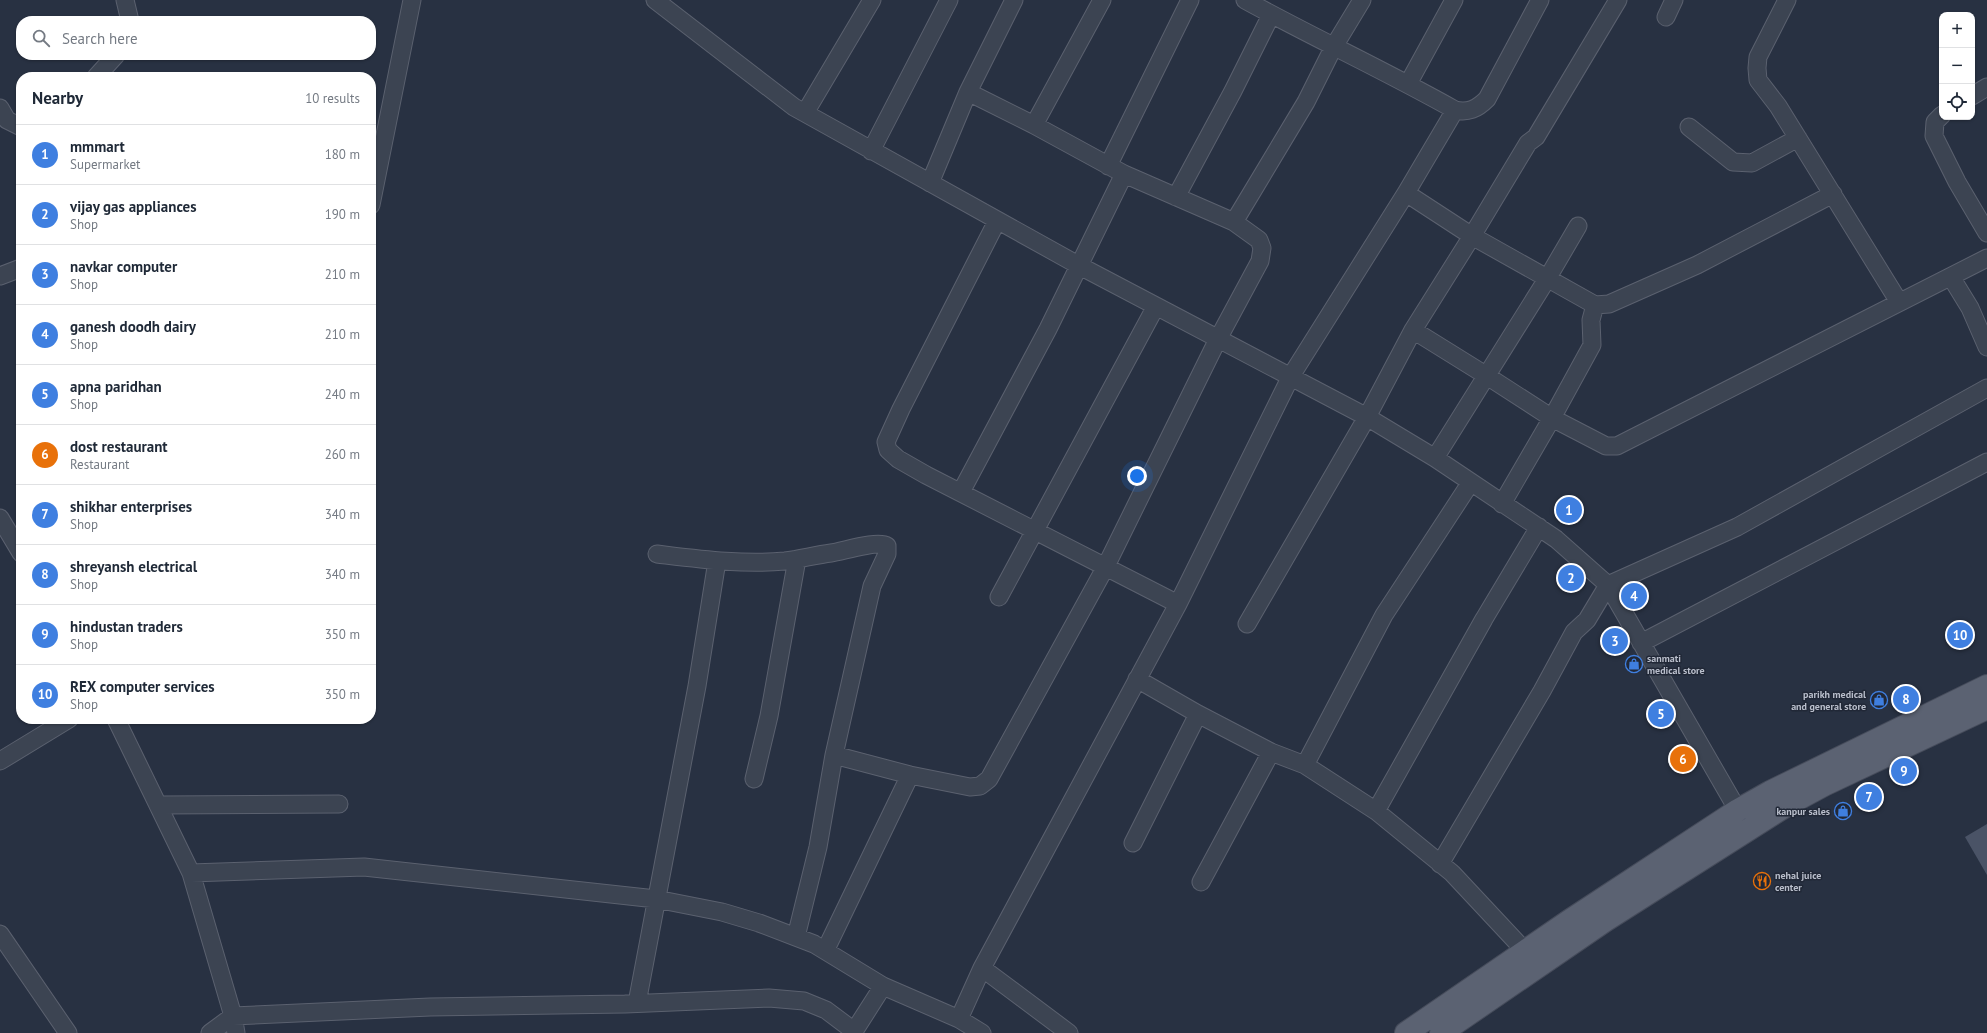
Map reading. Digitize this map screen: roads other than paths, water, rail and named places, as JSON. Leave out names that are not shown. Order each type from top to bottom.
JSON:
[{"type":"main road","points":[[1406,1033],[1525,951],[1738,810],[1770,792],[1987,686]]},
{"type":"main road","points":[[1441,1033],[1606,920],[1749,829],[1824,785],[1987,708]]},
{"type":"street","points":[[125,0],[129,16]]},
{"type":"street","points":[[376,180],[412,0]]},
{"type":"street","points":[[655,0],[794,107],[1078,265],[1367,417],[1435,458],[1556,539],[1608,585],[1749,829]]},
{"type":"street","points":[[805,113],[872,0]]},
{"type":"street","points":[[871,151],[949,0]]},
{"type":"street","points":[[930,183],[968,92],[1014,0]]},
{"type":"street","points":[[1034,125],[1102,0]]},
{"type":"street","points":[[1108,166],[1190,0]]},
{"type":"street","points":[[1245,0],[1333,48],[1408,84],[1454,110],[1461,112],[1479,108],[1487,100],[1540,0]]},
{"type":"street","points":[[1234,222],[1306,102],[1333,48],[1362,0]]},
{"type":"street","points":[[1408,84],[1454,0]]},
{"type":"street","points":[[1247,624],[1367,417],[1413,330],[1528,143],[1536,137],[1618,0]]},
{"type":"street","points":[[1666,18],[1674,0]]},
{"type":"street","points":[[1787,0],[1758,57],[1758,80],[1778,106],[1899,302]]},
{"type":"street","points":[[1176,197],[1234,91],[1271,15]]},
{"type":"street","points":[[101,72],[111,60]]},
{"type":"street","points":[[1975,94],[1987,87]]},
{"type":"street","points":[[834,755],[910,775],[970,787],[980,786],[989,779],[1105,568],[1218,338],[1260,261],[1262,248],[1259,240],[1234,222],[1124,174],[1034,125],[968,92]]},
{"type":"street","points":[[0,108],[7,120],[16,124]]},
{"type":"street","points":[[191,873],[364,867],[656,899],[752,920],[796,936],[826,950],[884,986],[970,1028],[982,968],[1178,604],[1291,376],[1406,194],[1454,110]]},
{"type":"street","points":[[1939,118],[1935,122],[1934,136],[1957,182],[1987,233]]},
{"type":"street","points":[[1689,127],[1733,162],[1752,163],[1798,138]]},
{"type":"street","points":[[961,492],[1048,329],[1078,265],[1124,174]]},
{"type":"street","points":[[1406,194],[1472,236],[1595,305],[1609,304],[1697,265],[1833,194]]},
{"type":"street","points":[[997,221],[901,409],[886,442],[888,450],[898,459],[1033,531],[1178,604]]},
{"type":"street","points":[[1435,458],[1547,279],[1578,226]]},
{"type":"street","points":[[1413,330],[1552,418],[1606,446],[1617,446],[1987,258]]},
{"type":"street","points":[[0,276],[16,270]]},
{"type":"street","points":[[1951,277],[1970,308],[1987,347]]},
{"type":"street","points":[[1502,504],[1592,345],[1591,320],[1595,305]]},
{"type":"street","points":[[999,597],[1033,531],[1156,306]]},
{"type":"street","points":[[1440,864],[1542,691],[1574,632],[1587,620],[1608,585],[1737,527],[1987,388]]},
{"type":"street","points":[[1641,643],[1987,462]]},
{"type":"street","points":[[1305,765],[1384,615],[1471,482]]},
{"type":"street","points":[[0,518],[16,545]]},
{"type":"street","points":[[1376,811],[1484,619],[1539,527]]},
{"type":"street","points":[[657,554],[717,561],[785,561],[855,549],[874,543],[883,543],[887,546],[887,554],[872,586],[834,755],[818,847],[796,936]]},
{"type":"street","points":[[754,779],[769,716],[797,559]]},
{"type":"street","points":[[637,1003],[697,686],[717,561]]},
{"type":"street","points":[[1137,679],[1198,714],[1271,752],[1305,765],[1376,811],[1452,873],[1525,951]]},
{"type":"street","points":[[1133,843],[1198,714]]},
{"type":"street","points":[[0,761],[61,724]]},
{"type":"street","points":[[118,724],[191,873],[233,1016],[236,1033]]},
{"type":"street","points":[[1201,882],[1271,752]]},
{"type":"street","points":[[826,950],[910,775]]},
{"type":"street","points":[[159,805],[339,804]]},
{"type":"street","points":[[0,934],[68,1033]]},
{"type":"street","points":[[982,968],[1069,1033]]},
{"type":"street","points":[[210,1033],[233,1016],[430,1007],[637,1003],[769,998],[804,1001],[826,1010],[854,1032],[884,986]]},
{"type":"place","name":"mmmart","points":[[1569,510]]},
{"type":"place","name":"vijay gas appliances","points":[[1571,578]]},
{"type":"place","name":"ganesh doodh dairy","points":[[1634,596]]},
{"type":"place","name":"REX computer services","points":[[1960,635]]},
{"type":"place","name":"navkar computer","points":[[1615,641]]},
{"type":"place","name":"sanmati medical store","points":[[1634,664]]},
{"type":"place","name":"shreyansh electrical","points":[[1906,699]]},
{"type":"place","name":"parikh medical and general store","points":[[1879,700]]},
{"type":"place","name":"apna paridhan","points":[[1661,714]]},
{"type":"place","name":"dost restaurant","points":[[1683,759]]},
{"type":"place","name":"hindustan traders","points":[[1904,771]]},
{"type":"place","name":"shikhar enterprises","points":[[1869,797]]},
{"type":"place","name":"kanpur sales","points":[[1843,811]]},
{"type":"place","name":"nehal juice center","points":[[1762,881]]}]
